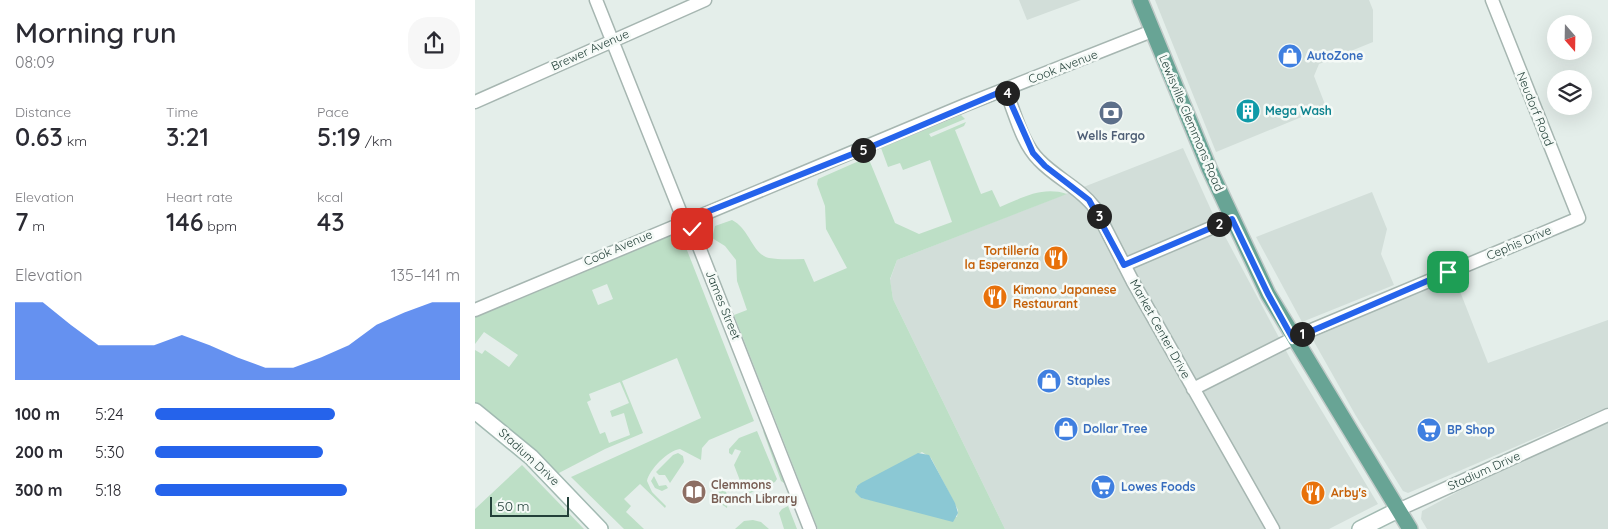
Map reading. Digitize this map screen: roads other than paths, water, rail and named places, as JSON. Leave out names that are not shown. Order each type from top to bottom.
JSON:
[{"type":"main road","name":"Lewisville Clemmons Road","points":[[1140,0],[1232,219],[1268,294],[1293,339],[1410,529]]},
{"type":"street","name":"James Street","points":[[596,0],[684,221],[692,229],[810,529]]},
{"type":"street","name":"Brewer Avenue","points":[[475,102],[705,0]]},
{"type":"street","name":"Neudorf Road","points":[[1492,0],[1579,218]]},
{"type":"street","name":"Cook Avenue","points":[[475,310],[684,221],[1152,31]]},
{"type":"street","name":"Market Center Drive","points":[[1005,90],[1033,153],[1045,166],[1089,200],[1273,529]]},
{"type":"street","name":"Cephis Drive","points":[[1193,389],[1293,339],[1579,218]]},
{"type":"street","points":[[1124,265],[1232,219]]},
{"type":"street","name":"Stadium Drive","points":[[475,411],[531,457],[600,529]]},
{"type":"street","name":"Stadium Drive","points":[[1359,529],[1608,415]]},
{"type":"water","points":[[918,453],[929,455],[955,503],[958,513],[953,522],[861,498],[855,492],[857,486],[861,483]]},
{"type":"place","name":"AutoZone","points":[[1290,56]]},
{"type":"place","name":"Mega Wash","points":[[1248,111]]},
{"type":"place","name":"Wells Fargo","points":[[1111,113]]},
{"type":"place","name":"Tortillería la Esperanza","points":[[1056,258]]},
{"type":"place","name":"Kimono Japanese Restaurant","points":[[995,297]]},
{"type":"place","name":"Staples","points":[[1049,381]]},
{"type":"place","name":"Dollar Tree","points":[[1066,429]]},
{"type":"place","name":"BP Shop","points":[[1429,430]]},
{"type":"place","name":"Lowes Foods","points":[[1103,487]]},
{"type":"place","name":"Clemmons Branch Library","points":[[694,492]]},
{"type":"place","name":"Arby's","points":[[1313,493]]}]
